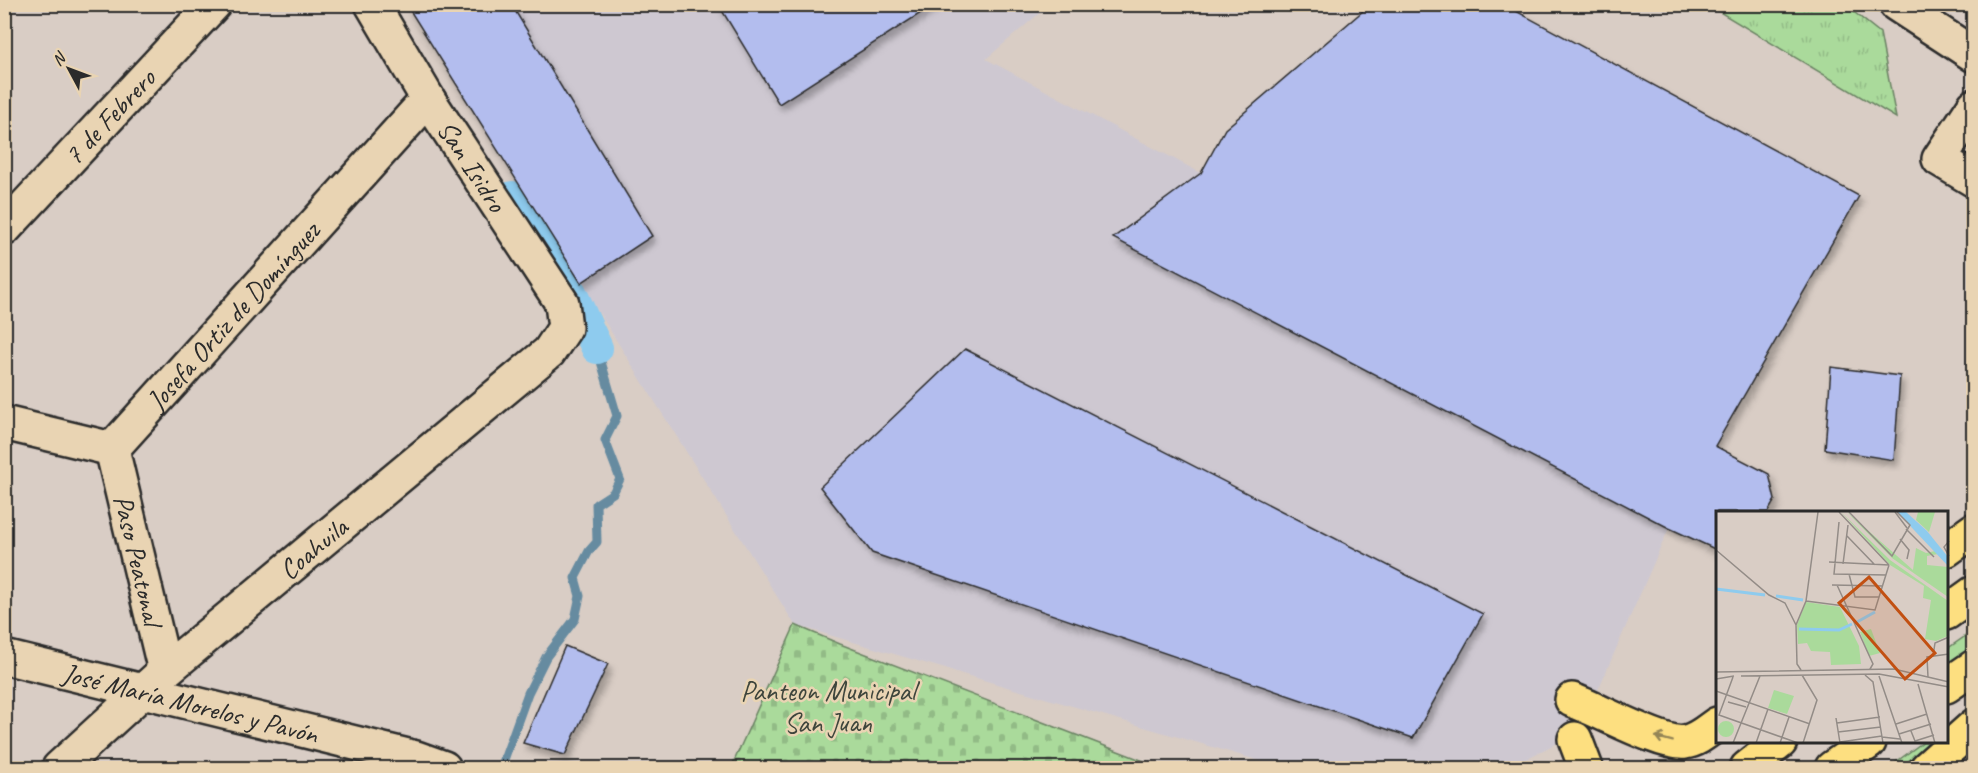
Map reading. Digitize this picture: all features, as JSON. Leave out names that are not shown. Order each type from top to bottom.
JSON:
[{"type":"main road","points":[[1948,549],[1974,530]]},
{"type":"main road","points":[[1948,612],[1974,593]]},
{"type":"main road","points":[[1948,685],[1974,667]]},
{"type":"main road","points":[[1572,700],[1664,740],[1683,742],[1699,737],[1716,725]]},
{"type":"main road","points":[[1927,768],[1974,726]]},
{"type":"main road","points":[[1746,768],[1777,743]]},
{"type":"main road","points":[[1832,768],[1866,743]]},
{"type":"street","name":"7 de Febrero","points":[[4,229],[214,4]]},
{"type":"street","name":"San Isidro","points":[[372,4],[428,99],[562,303],[566,315],[565,328]]},
{"type":"street","points":[[1896,4],[1974,55]]},
{"type":"street","name":"Josefa Ortiz de Domínguez","points":[[112,449],[428,99]]},
{"type":"street","points":[[1974,106],[1939,159],[1974,180]]},
{"type":"street","name":"Coahuila","points":[[59,768],[154,682],[549,352],[565,328]]},
{"type":"street","points":[[4,423],[112,449]]},
{"type":"street","name":"Paso Peatonal","points":[[112,449],[154,682]]},
{"type":"street","name":"José María Morelos y Pavón","points":[[4,657],[154,682],[444,768]]},
{"type":"shaded area","points":[[406,5],[1049,5],[986,59],[1715,446],[1669,528],[1580,731],[1508,768],[1284,768],[795,625]]},
{"type":"green space","points":[[1708,5],[1845,5],[1880,33],[1896,118]]},
{"type":"green space","name":"Panteon Municipal San Juan","points":[[795,625],[840,644],[1162,768],[731,768]]},
{"type":"green space","points":[[1973,631],[1973,654],[1948,672],[1948,648]]},
{"type":"green space","points":[[1922,743],[1930,743],[1900,768],[1888,768]]},
{"type":"building","points":[[406,4],[511,4],[652,236],[581,283]]},
{"type":"building","points":[[718,4],[935,4],[779,104]]},
{"type":"building","points":[[1371,4],[1503,4],[1859,196],[1715,446],[1769,474],[1775,500],[1769,511],[1716,511],[1716,550],[1669,528],[1113,238],[1201,173],[1225,129]]},
{"type":"building","points":[[965,349],[1483,614],[1413,738],[872,553],[820,487]]},
{"type":"building","points":[[1831,367],[1900,376],[1894,460],[1825,449]]},
{"type":"building","points":[[565,646],[608,664],[565,755],[523,743]]},
{"type":"waterway","points":[[512,197],[558,265],[597,348]]},
{"type":"waterway","points":[[501,768],[528,693],[546,657],[575,619],[580,596],[575,578],[589,551],[597,542],[596,504],[613,493],[620,479],[605,440],[617,416],[597,348]]}]
